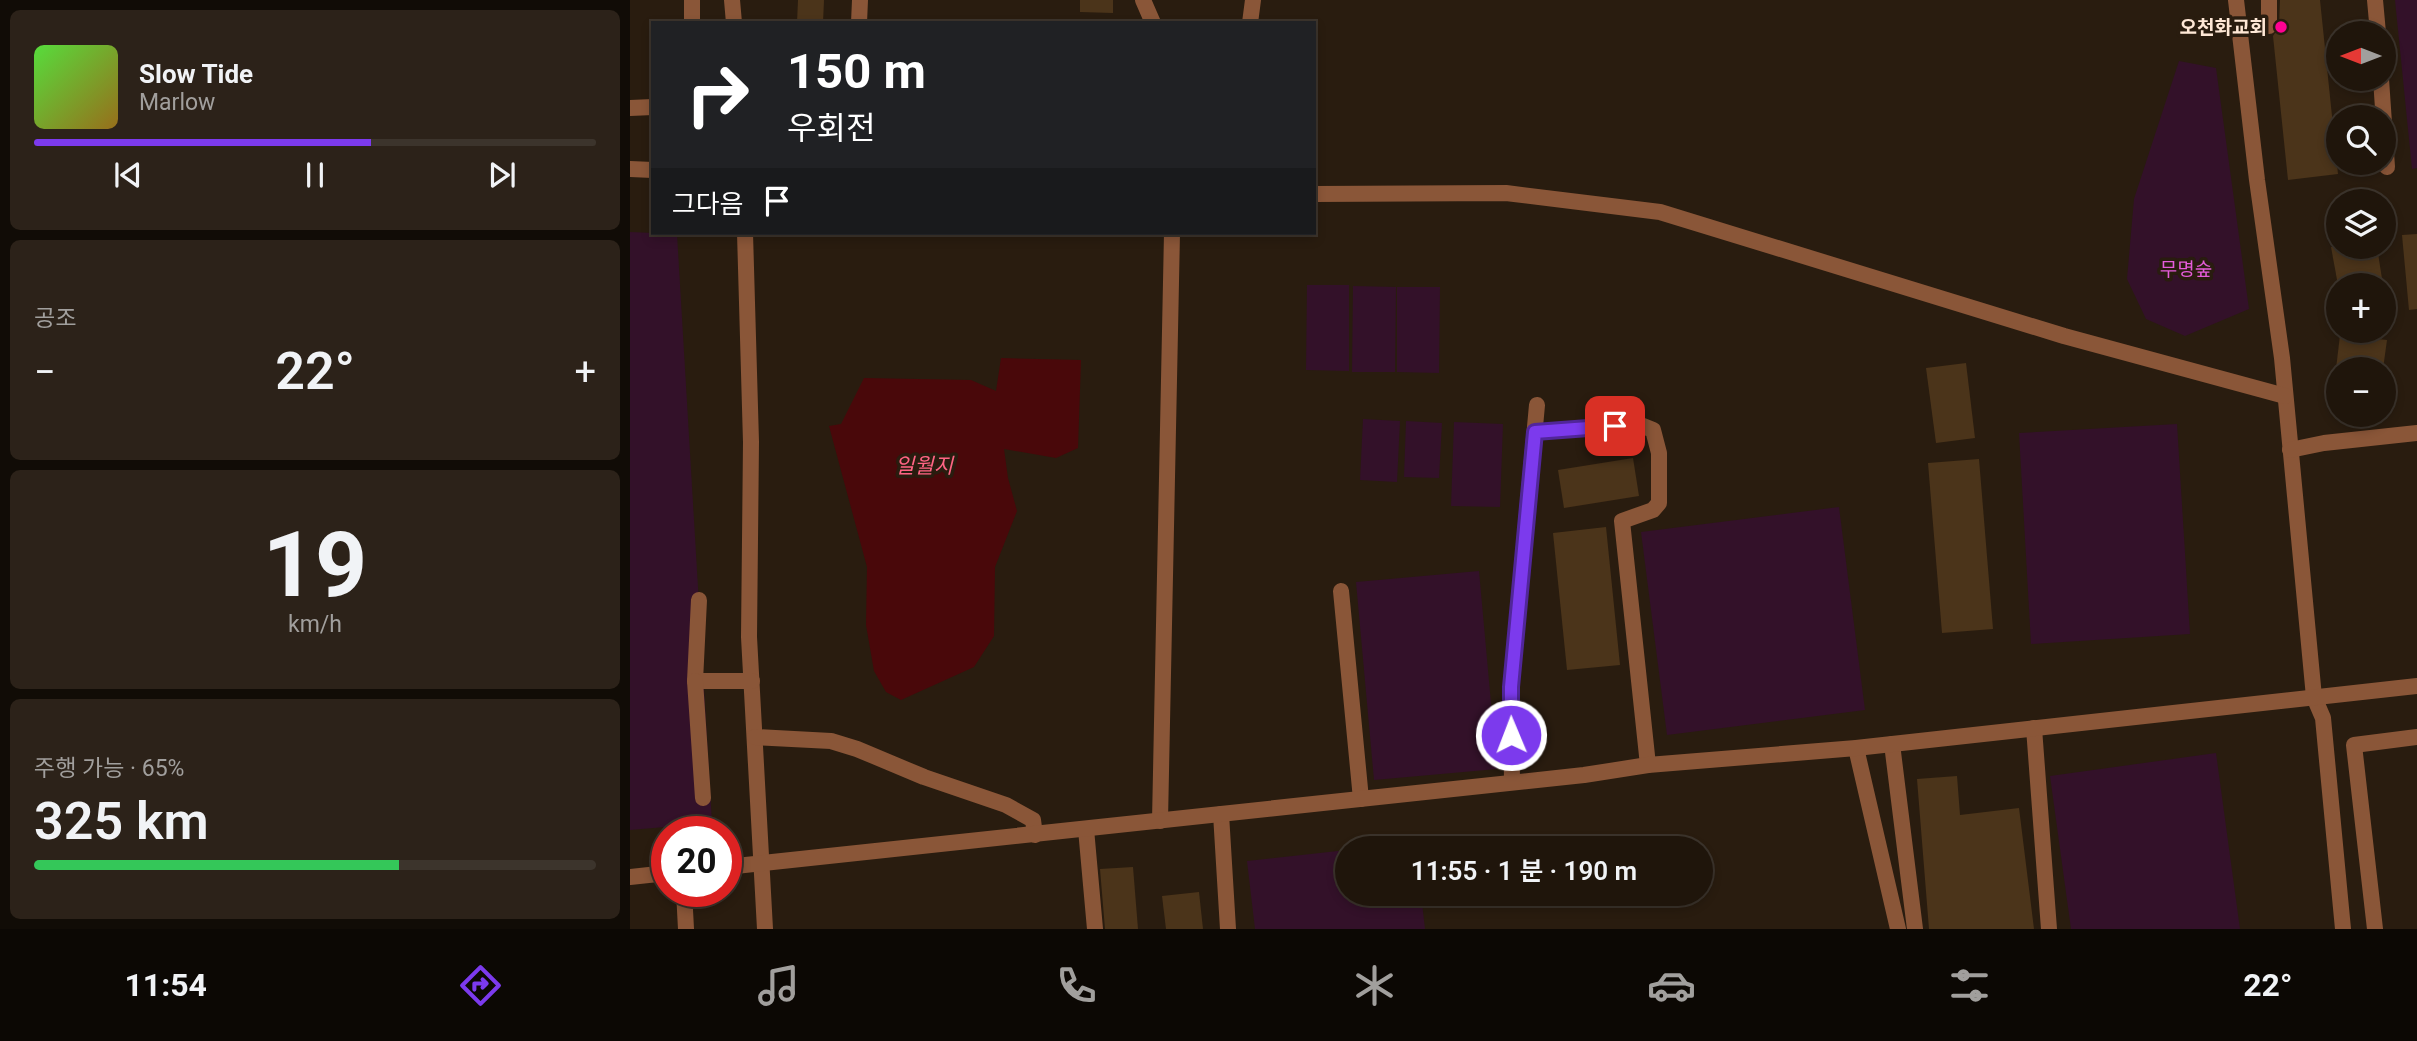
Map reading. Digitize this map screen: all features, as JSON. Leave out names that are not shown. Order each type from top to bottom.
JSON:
[{"type":"lane","points":[[692,0],[692,21]]},
{"type":"lane","points":[[732,0],[734,21]]},
{"type":"lane","points":[[859,21],[860,0]]},
{"type":"lane","points":[[1143,0],[1153,20]]},
{"type":"lane","points":[[1153,0],[1153,20]]},
{"type":"lane","points":[[1250,21],[1253,0]]},
{"type":"lane","points":[[2236,0],[2286,396],[2314,697],[2323,718],[2343,929]]},
{"type":"lane","points":[[2269,0],[2269,26]]},
{"type":"lane","points":[[2375,0],[2377,21]]},
{"type":"lane","points":[[630,108],[651,107]]},
{"type":"lane","points":[[630,169],[651,170]]},
{"type":"lane","points":[[1316,194],[1506,193],[1660,212],[2064,336],[2286,396]]},
{"type":"lane","points":[[745,235],[751,442],[749,637],[765,929]]},
{"type":"lane","points":[[1160,821],[1172,235]]},
{"type":"lane","points":[[1512,782],[1511,687],[1537,405]]},
{"type":"lane","points":[[1535,432],[1638,424],[1653,430],[1660,453],[1659,503],[1653,510],[1622,520],[1648,765]]},
{"type":"lane","points":[[2290,450],[2324,443],[2417,433]]},
{"type":"lane","points":[[1341,591],[1361,799]]},
{"type":"lane","points":[[699,600],[695,681],[703,798]]},
{"type":"lane","points":[[695,681],[752,681]]},
{"type":"lane","points":[[742,866],[1648,765],[1856,748],[2417,686]]},
{"type":"lane","points":[[2034,728],[2049,929]]},
{"type":"lane","points":[[755,737],[831,741],[857,749],[924,777],[1006,805],[1033,820],[1035,835]]},
{"type":"lane","points":[[2375,929],[2354,745],[2417,737]]},
{"type":"lane","points":[[1892,744],[1915,929]]},
{"type":"lane","points":[[1856,748],[1898,929]]},
{"type":"lane","points":[[1221,814],[1228,929]]},
{"type":"lane","points":[[1086,829],[1095,929]]},
{"type":"lane","points":[[630,877],[651,875]]},
{"type":"lane","points":[[685,907],[686,929]]},
{"type":"green space","points":[[2395,0],[2417,0],[2417,168],[2412,169]]},
{"type":"green space","name":"무명숲","points":[[2179,61],[2216,68],[2249,309],[2185,336],[2146,319],[2127,279],[2134,199]]},
{"type":"green space","points":[[630,232],[677,235],[712,816],[651,816],[651,828],[630,830]]},
{"type":"green space","points":[[1307,285],[1349,285],[1349,371],[1306,370]]},
{"type":"green space","points":[[1353,286],[1396,287],[1395,372],[1352,372]]},
{"type":"green space","points":[[1397,287],[1440,287],[1439,373],[1397,372]]},
{"type":"green space","points":[[1363,419],[1400,421],[1397,482],[1360,480]]},
{"type":"green space","points":[[1406,421],[1442,423],[1439,478],[1404,477]]},
{"type":"green space","points":[[1454,422],[1503,424],[1500,507],[1451,506]]},
{"type":"green space","points":[[2177,424],[2190,634],[2031,644],[2019,433]]},
{"type":"green space","points":[[1839,507],[1865,710],[1667,735],[1641,532]]},
{"type":"green space","points":[[1479,571],[1497,769],[1374,780],[1356,582]]},
{"type":"green space","points":[[2216,753],[2240,929],[2071,929],[2050,776]]},
{"type":"green space","points":[[1335,851],[1335,906],[1422,906],[1425,929],[1255,929],[1247,861]]},
{"type":"water","name":"일월지","points":[[1001,358],[1081,360],[1078,448],[1056,458],[1004,449],[1017,511],[995,567],[994,636],[974,667],[901,700],[886,692],[874,671],[866,625],[867,567],[829,426],[841,424],[864,378],[971,380],[996,391]]},
{"type":"building","points":[[798,0],[824,0],[823,21],[797,21]]},
{"type":"building","points":[[1080,0],[1113,0],[1113,13],[1080,12]]},
{"type":"building","points":[[2280,0],[2320,0],[2326,58],[2326,91],[2329,91],[2331,105],[2326,105],[2326,175],[2330,175],[2288,180],[2273,36],[2279,27]]},
{"type":"building","points":[[2417,234],[2417,309],[2409,310],[2402,235]]},
{"type":"building","points":[[2333,259],[2379,259],[2381,273],[2336,273]]},
{"type":"building","points":[[2339,343],[2387,343],[2385,357],[2337,357]]},
{"type":"building","points":[[1966,363],[1975,438],[1936,443],[1926,368]]},
{"type":"building","points":[[1633,458],[1639,496],[1564,508],[1558,470]]},
{"type":"building","points":[[1979,459],[1993,629],[1942,633],[1928,463]]},
{"type":"building","points":[[1606,527],[1620,665],[1567,670],[1553,533]]},
{"type":"building","points":[[1957,776],[1960,815],[2019,808],[2034,929],[1929,929],[1917,779]]},
{"type":"building","points":[[1133,867],[1138,929],[1105,929],[1100,869]]},
{"type":"building","points":[[1199,892],[1203,929],[1166,929],[1162,896]]},
{"type":"place","name":"오천화교회","points":[[2281,27]]},
{"type":"route","points":[[1511,735],[1511,687],[1535,432],[1615,426]]}]
